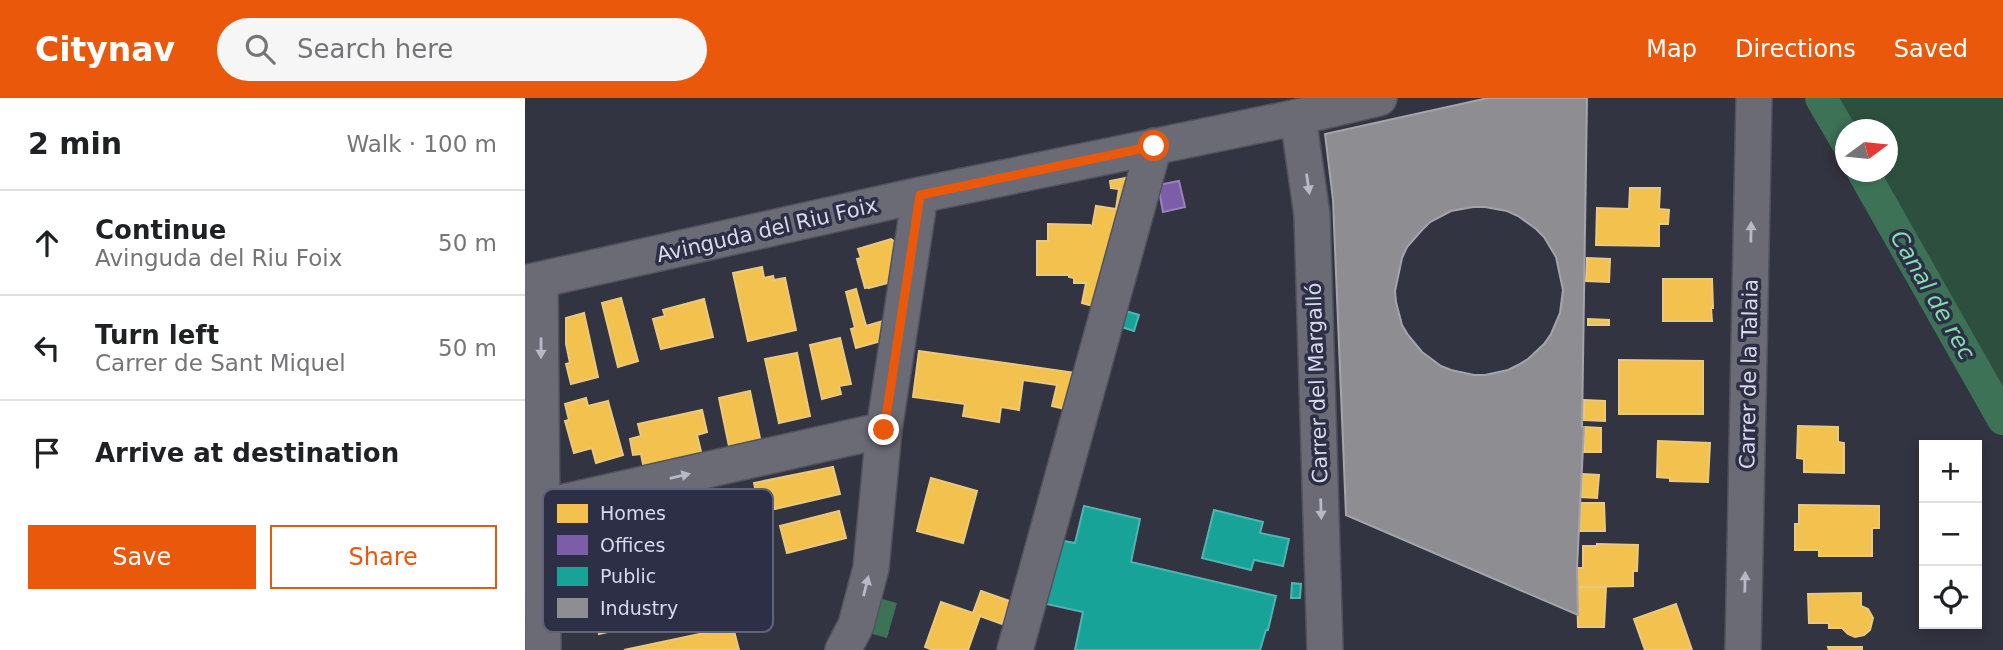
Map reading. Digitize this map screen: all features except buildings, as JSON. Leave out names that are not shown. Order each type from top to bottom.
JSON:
[{"type":"street","name":"Avinguda del Riu Foix","points":[[533,282],[920,195],[1379,98]]},
{"type":"street","name":"Carrer de la Talaia","points":[[1744,650],[1754,98]]},
{"type":"street","name":"Carrer del Margalló","points":[[1298,117],[1312,215],[1325,650]]},
{"type":"street","points":[[1015,650],[1154,146]]},
{"type":"street","points":[[842,650],[856,625],[871,568],[884,430],[920,195]]},
{"type":"street","points":[[533,282],[533,460],[542,507],[543,650]]},
{"type":"street","points":[[622,489],[884,430]]},
{"type":"shaded area","points":[[1807,98],[2003,98],[2003,385],[1985,387],[1858,182],[1898,182],[1898,119],[1835,119],[1835,144]]},
{"type":"shaded area","points":[[879,598],[897,603],[887,638],[869,633]]},
{"type":"waterway","name":"Canal de rec","points":[[1821,98],[1835,122]]},
{"type":"waterway","name":"Canal de rec","points":[[1869,182],[2003,419]]},
{"type":"route","points":[[884,430],[920,195],[1154,146]]}]
